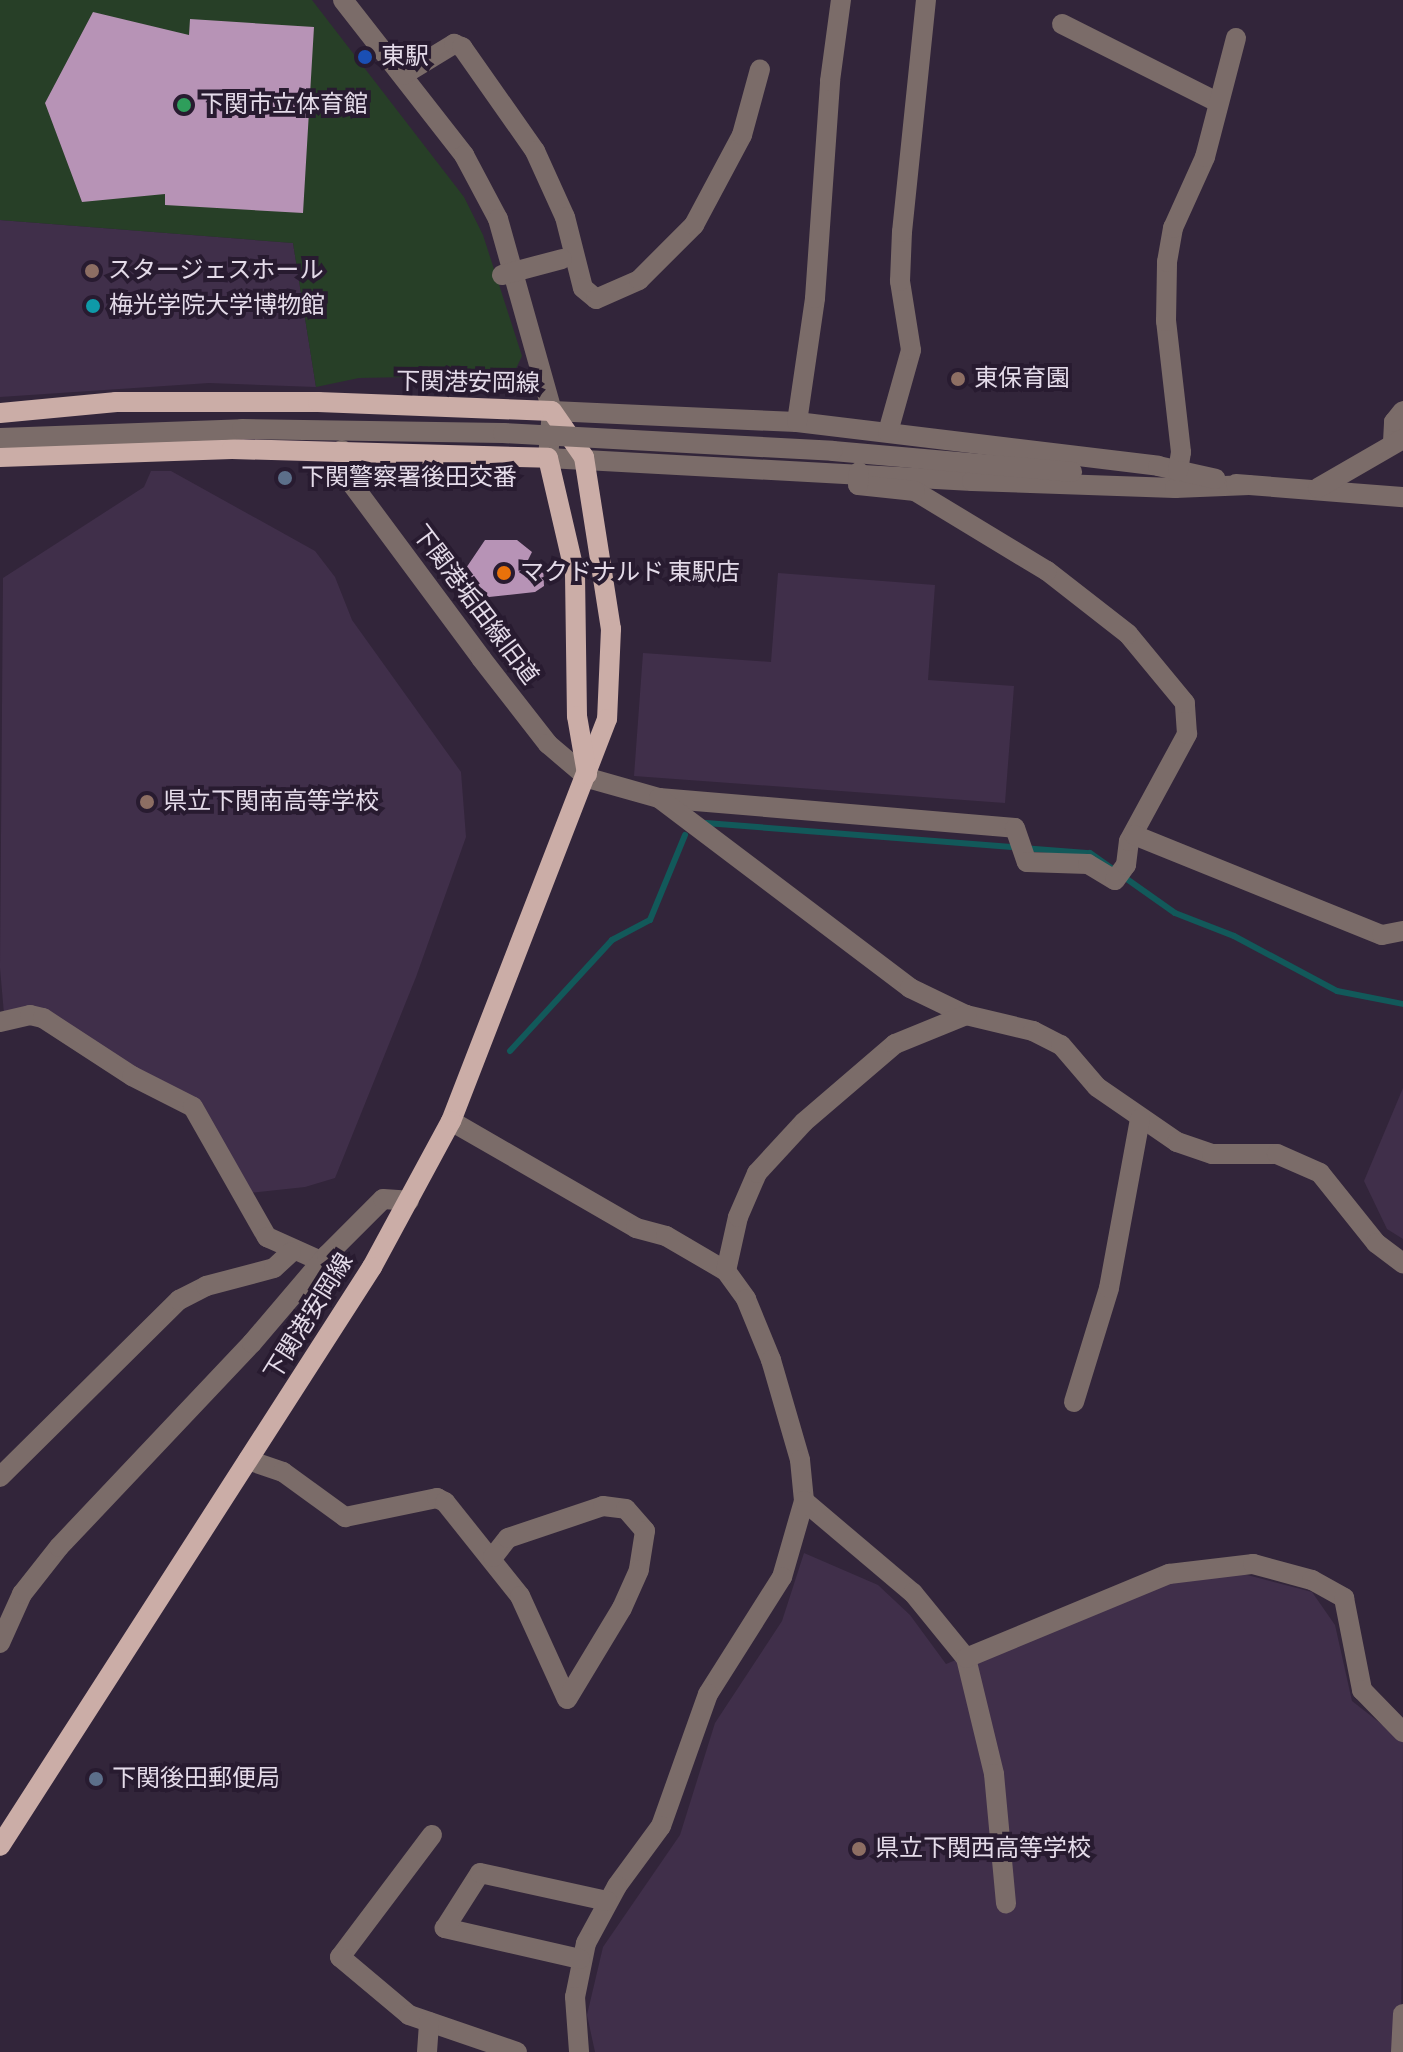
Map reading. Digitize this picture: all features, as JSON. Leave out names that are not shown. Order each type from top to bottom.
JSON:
[{"type":"main road","name":"下関港安岡線","points":[[0,413],[116,402],[318,402],[552,411],[584,457],[611,629],[607,719],[588,778],[451,1121],[409,1201],[248,1460],[0,1846]]},
{"type":"main road","points":[[0,457],[104,450],[342,450],[548,458],[565,515],[575,574],[577,716],[588,778]]},
{"type":"street","points":[[343,0],[464,155],[498,219],[552,411],[548,458],[584,457],[1175,488],[1249,485]]},
{"type":"street","points":[[797,422],[815,298],[830,81],[841,0]]},
{"type":"street","points":[[888,432],[911,350],[900,281],[902,232],[926,0]]},
{"type":"street","points":[[1062,24],[1084,40],[1217,102]]},
{"type":"street","points":[[1178,471],[1181,452],[1166,321],[1167,262],[1173,228],[1205,157],[1236,38]]},
{"type":"street","points":[[403,75],[454,44],[462,47],[535,151],[570,257],[583,288],[596,299],[639,280],[670,255],[703,213],[726,171],[760,69]]},
{"type":"street","points":[[502,275],[570,257]]},
{"type":"street","points":[[552,411],[797,422],[1178,471],[1249,485]]},
{"type":"street","points":[[1318,488],[1398,440],[1394,422],[1403,411]]},
{"type":"street","points":[[0,438],[242,429],[457,432],[833,451],[1403,497]]},
{"type":"street","name":"下関港垢田線旧道","points":[[342,450],[349,480],[481,658],[548,744],[588,778]]},
{"type":"street","points":[[588,778],[659,798],[1015,828],[1016,839],[1026,860],[1088,864],[1122,871],[1134,835],[1187,734],[1185,703],[1128,634],[1047,571],[915,491],[858,485],[859,472]]},
{"type":"street","points":[[659,798],[888,973],[966,1015],[1033,1031],[1061,1045],[1097,1087],[1177,1142],[1212,1154],[1277,1154],[1320,1173],[1376,1243],[1403,1263]]},
{"type":"street","points":[[1134,835],[1382,935],[1403,931]]},
{"type":"street","points":[[0,1022],[30,1015],[43,1018],[132,1076],[193,1107],[259,1228],[273,1244],[323,1262]]},
{"type":"street","points":[[726,1271],[738,1217],[757,1173],[804,1122],[895,1044],[966,1015]]},
{"type":"street","points":[[1074,1402],[1109,1288],[1140,1119]]},
{"type":"street","points":[[451,1121],[636,1228],[666,1236],[726,1271],[746,1299],[776,1374],[790,1416],[804,1501],[782,1577],[694,1725],[661,1826],[607,1901],[580,1959],[575,1997],[579,2052]]},
{"type":"street","points":[[0,1643],[22,1594],[59,1547],[383,1199],[409,1201]]},
{"type":"street","points":[[0,1477],[179,1300],[206,1286],[274,1268],[291,1252]]},
{"type":"street","points":[[248,1460],[283,1472],[352,1519],[437,1498],[493,1557],[520,1596],[567,1699],[622,1608],[639,1570],[645,1531],[626,1509],[603,1506],[508,1538],[493,1557]]},
{"type":"street","points":[[804,1501],[913,1593],[966,1658],[994,1774],[1006,1903]]},
{"type":"street","points":[[966,1658],[1169,1574],[1253,1564],[1312,1580],[1344,1598],[1362,1690],[1403,1732]]},
{"type":"street","points":[[432,1835],[340,1957],[409,2015],[517,2052]]},
{"type":"street","points":[[580,1959],[445,1928],[480,1873],[607,1901]]},
{"type":"street","points":[[1402,2043],[1403,2014]]},
{"type":"street","points":[[427,2052],[429,2022]]},
{"type":"shaded area","points":[[0,220],[293,243],[316,387],[209,383],[0,397]]},
{"type":"shaded area","points":[[151,471],[171,471],[315,551],[335,577],[352,620],[461,772],[466,837],[416,977],[335,1178],[305,1187],[250,1193],[197,1104],[45,1016],[4,1014],[0,968],[3,578],[144,487]]},
{"type":"shaded area","points":[[778,573],[935,585],[928,680],[1014,686],[1005,803],[634,776],[643,653],[771,662]]},
{"type":"shaded area","points":[[1403,1088],[1403,1239],[1387,1229],[1364,1181]]},
{"type":"shaded area","points":[[804,1553],[878,1585],[910,1615],[946,1664],[1169,1574],[1228,1570],[1312,1592],[1335,1625],[1352,1701],[1403,1741],[1401,2052],[595,2052],[587,2015],[603,1947],[680,1835],[715,1723],[782,1621]]},
{"type":"green space","points":[[0,0],[312,0],[464,197],[483,235],[522,356],[513,375],[359,378],[316,387],[293,243],[0,220]]},
{"type":"building","name":"下関市立体育館","points":[[93,12],[189,35],[190,19],[314,27],[303,213],[165,205],[165,194],[82,202],[45,103]]},
{"type":"building","name":"マクドナルド 東駅店","points":[[485,540],[517,540],[532,552],[524,568],[543,565],[544,586],[535,592],[489,597],[478,589],[475,593],[460,577]]},
{"type":"waterway","points":[[706,823],[1090,853],[1175,913],[1234,936],[1337,991],[1403,1004]]},
{"type":"waterway","points":[[510,1051],[612,940],[650,920],[685,835]]},
{"type":"place","name":"東駅","points":[[365,57]]},
{"type":"place","name":"下関市立体育館","points":[[184,105]]},
{"type":"place","name":"スタージェスホール","points":[[92,271]]},
{"type":"place","name":"梅光学院大学博物館","points":[[93,306]]},
{"type":"place","name":"東保育園","points":[[958,379]]},
{"type":"place","name":"下関警察署後田交番","points":[[285,478]]},
{"type":"place","name":"マクドナルド 東駅店","points":[[504,573]]},
{"type":"place","name":"県立下関南高等学校","points":[[147,802]]},
{"type":"place","name":"下関後田郵便局","points":[[96,1779]]},
{"type":"place","name":"県立下関西高等学校","points":[[859,1849]]}]
